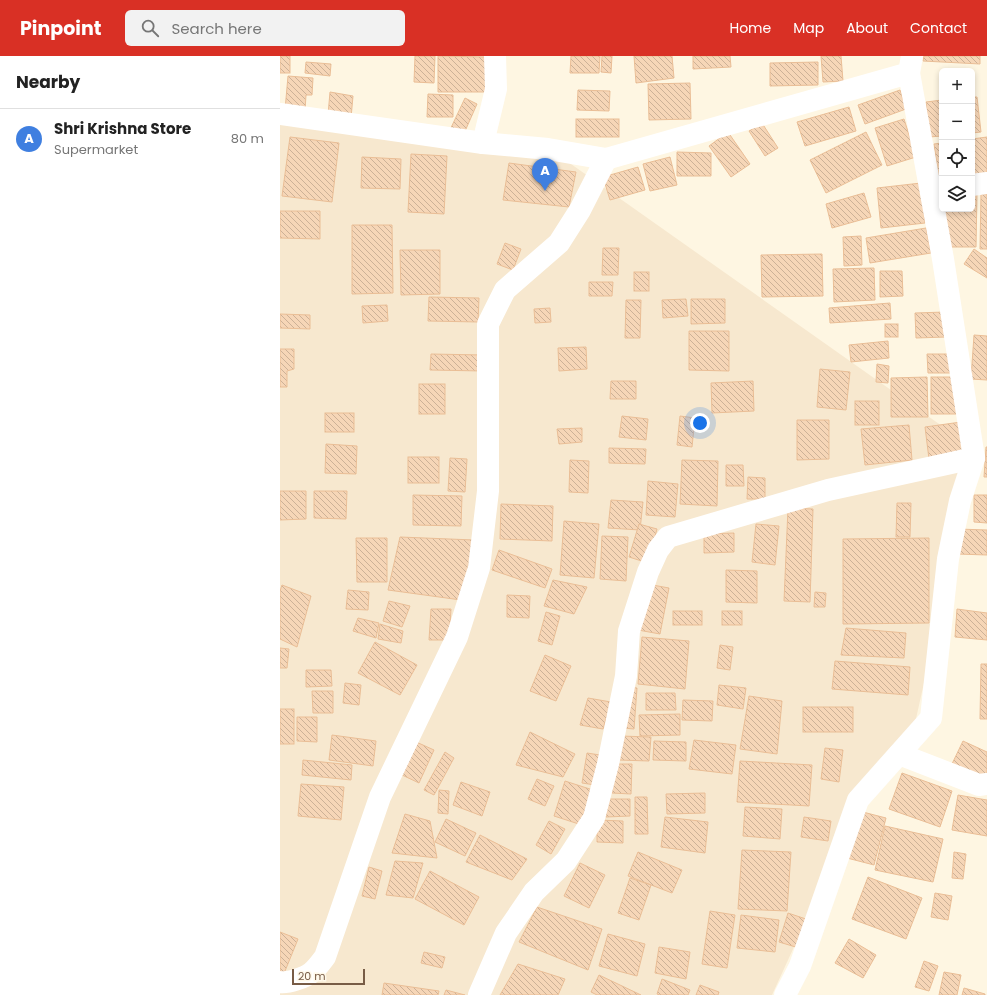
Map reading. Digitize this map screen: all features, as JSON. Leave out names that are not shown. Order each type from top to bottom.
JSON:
[{"type":"street","points":[[483,143],[496,88],[495,56]]},
{"type":"street","points":[[280,114],[483,143],[548,149],[606,159],[911,65],[936,187],[943,259],[974,458],[960,501],[948,559],[931,718],[858,800],[800,966],[785,995]]},
{"type":"street","points":[[280,982],[294,981],[311,973],[325,957],[380,797],[457,637],[478,568],[488,491],[488,324],[505,290],[559,243],[580,210],[606,159]]},
{"type":"street","points":[[975,184],[987,184]]},
{"type":"street","points":[[478,995],[506,933],[534,892],[566,861],[594,818],[608,764],[626,676],[630,631],[648,572],[658,550],[668,537],[828,490],[974,458]]},
{"type":"street","points":[[899,754],[979,785],[987,784]]},
{"type":"shaded area","points":[[280,121],[554,152],[976,450],[909,750],[864,794],[772,995],[280,995]]},
{"type":"building","points":[[280,56],[290,56],[290,73],[280,73]]},
{"type":"building","points":[[415,56],[435,56],[434,83],[414,82]]},
{"type":"building","points":[[438,56],[487,57],[487,92],[438,92]]},
{"type":"building","points":[[571,56],[600,56],[599,73],[570,73]]},
{"type":"building","points":[[602,56],[612,56],[611,73],[601,72]]},
{"type":"building","points":[[634,56],[672,56],[674,78],[636,83]]},
{"type":"building","points":[[693,56],[730,56],[731,67],[693,69]]},
{"type":"building","points":[[821,56],[841,56],[843,81],[823,82]]},
{"type":"building","points":[[924,56],[980,56],[980,64],[923,61]]},
{"type":"building","points":[[306,62],[331,64],[330,76],[305,73]]},
{"type":"building","points":[[818,62],[818,85],[770,86],[770,63]]},
{"type":"building","points":[[288,76],[313,78],[312,95],[306,95],[305,111],[285,110]]},
{"type":"building","points":[[690,83],[691,119],[649,120],[648,84]]},
{"type":"building","points":[[578,90],[610,91],[609,111],[577,110]]},
{"type":"building","points":[[900,90],[906,109],[865,124],[858,105]]},
{"type":"building","points":[[330,92],[353,96],[351,118],[328,115]]},
{"type":"building","points":[[428,94],[453,95],[453,117],[427,117]]},
{"type":"building","points":[[975,97],[977,97],[981,132],[975,133]]},
{"type":"building","points":[[465,98],[477,104],[462,138],[449,132]]},
{"type":"building","points":[[939,100],[939,136],[929,137],[926,102]]},
{"type":"building","points":[[849,107],[856,131],[805,146],[797,122]]},
{"type":"building","points":[[576,119],[619,119],[619,137],[576,137]]},
{"type":"building","points":[[904,119],[916,157],[887,166],[875,128]]},
{"type":"building","points":[[762,123],[778,148],[765,156],[749,131]]},
{"type":"building","points":[[728,132],[750,164],[731,177],[709,146]]},
{"type":"building","points":[[866,132],[882,165],[826,193],[810,160]]},
{"type":"building","points":[[290,137],[339,143],[332,202],[282,196]]},
{"type":"building","points":[[987,137],[987,173],[975,175],[975,139]]},
{"type":"building","points":[[939,143],[939,180],[934,144]]},
{"type":"building","points":[[677,152],[711,153],[711,176],[677,176]]},
{"type":"building","points":[[411,154],[447,156],[444,214],[408,212]]},
{"type":"building","points":[[362,157],[401,159],[400,189],[361,188]]},
{"type":"building","points":[[670,157],[677,185],[650,191],[643,164]]},
{"type":"building","points":[[509,163],[576,172],[569,207],[503,200]]},
{"type":"building","points":[[638,167],[645,190],[610,200],[603,177]]},
{"type":"building","points":[[921,183],[925,223],[881,228],[877,188]]},
{"type":"building","points":[[864,193],[871,217],[832,228],[826,204]]},
{"type":"building","points":[[975,193],[977,193],[976,247],[945,247],[945,212],[975,212]]},
{"type":"building","points":[[981,194],[987,194],[987,249],[980,249]]},
{"type":"building","points":[[280,211],[320,211],[320,239],[280,238]]},
{"type":"building","points":[[352,225],[392,225],[393,293],[352,294]]},
{"type":"building","points":[[926,228],[931,253],[870,263],[866,238]]},
{"type":"building","points":[[861,236],[862,265],[844,266],[843,237]]},
{"type":"building","points":[[505,243],[521,249],[513,270],[497,264]]},
{"type":"building","points":[[603,248],[619,248],[618,275],[602,275]]},
{"type":"building","points":[[974,249],[987,258],[987,278],[964,264]]},
{"type":"building","points":[[400,250],[440,250],[440,294],[401,295]]},
{"type":"building","points":[[822,254],[823,296],[762,297],[761,255]]},
{"type":"building","points":[[874,268],[875,300],[834,302],[833,269]]},
{"type":"building","points":[[880,271],[902,271],[903,296],[880,297]]},
{"type":"building","points":[[634,272],[649,272],[649,291],[634,291]]},
{"type":"building","points":[[589,282],[613,282],[612,296],[589,296]]},
{"type":"building","points":[[429,297],[479,298],[478,322],[428,321]]},
{"type":"building","points":[[686,299],[688,316],[663,318],[662,300]]},
{"type":"building","points":[[691,299],[725,299],[725,323],[691,324]]},
{"type":"building","points":[[626,300],[641,300],[640,338],[625,338]]},
{"type":"building","points":[[890,303],[891,319],[830,323],[829,308]]},
{"type":"building","points":[[387,305],[388,321],[363,323],[362,306]]},
{"type":"building","points":[[550,308],[551,322],[535,323],[534,309]]},
{"type":"building","points":[[945,312],[946,337],[916,338],[915,313]]},
{"type":"building","points":[[280,314],[310,315],[310,329],[280,328]]},
{"type":"building","points":[[885,324],[898,324],[898,337],[885,337]]},
{"type":"building","points":[[689,331],[729,331],[729,371],[689,370]]},
{"type":"building","points":[[974,335],[987,336],[987,380],[971,379]]},
{"type":"building","points":[[888,341],[889,358],[851,362],[849,345]]},
{"type":"building","points":[[586,347],[587,369],[559,371],[558,348]]},
{"type":"building","points":[[280,349],[294,349],[294,369],[287,371],[287,387],[280,387]]},
{"type":"building","points":[[431,354],[483,355],[483,371],[430,370]]},
{"type":"building","points":[[927,354],[955,354],[955,373],[928,373]]},
{"type":"building","points":[[877,364],[889,366],[888,383],[876,382]]},
{"type":"building","points":[[820,369],[850,372],[846,410],[817,407]]},
{"type":"building","points":[[927,377],[928,417],[891,417],[891,378]]},
{"type":"building","points":[[931,377],[958,377],[958,414],[931,414]]},
{"type":"building","points":[[611,381],[636,381],[636,399],[610,399]]},
{"type":"building","points":[[753,381],[754,411],[712,413],[711,383]]},
{"type":"building","points":[[419,384],[445,384],[445,414],[419,414]]},
{"type":"building","points":[[855,401],[879,401],[879,425],[855,425]]},
{"type":"building","points":[[325,413],[354,413],[354,432],[325,432]]},
{"type":"building","points":[[622,416],[648,419],[646,440],[619,437]]},
{"type":"building","points":[[680,416],[695,418],[692,447],[677,445]]},
{"type":"building","points":[[797,420],[829,420],[829,459],[797,460]]},
{"type":"building","points":[[961,422],[965,454],[929,459],[925,427]]},
{"type":"building","points":[[909,425],[912,460],[865,465],[861,429]]},
{"type":"building","points":[[582,428],[582,442],[559,444],[557,429]]},
{"type":"building","points":[[326,444],[357,446],[356,474],[325,473]]},
{"type":"building","points":[[986,447],[987,477],[984,477]]},
{"type":"building","points":[[609,448],[646,449],[645,464],[609,463]]},
{"type":"building","points":[[408,457],[439,457],[439,483],[408,483]]},
{"type":"building","points":[[450,458],[467,459],[465,492],[448,491]]},
{"type":"building","points":[[570,460],[589,461],[588,493],[569,492]]},
{"type":"building","points":[[682,460],[718,461],[717,506],[680,504]]},
{"type":"building","points":[[726,465],[743,465],[744,486],[726,486]]},
{"type":"building","points":[[748,477],[765,478],[765,499],[747,499]]},
{"type":"building","points":[[648,481],[678,484],[675,517],[646,515]]},
{"type":"building","points":[[280,491],[306,491],[306,519],[280,520]]},
{"type":"building","points":[[314,491],[347,491],[346,519],[314,518]]},
{"type":"building","points":[[413,495],[462,496],[461,526],[413,525]]},
{"type":"building","points":[[974,495],[987,495],[987,523],[974,522]]},
{"type":"building","points":[[611,500],[643,502],[640,530],[608,528]]},
{"type":"building","points":[[897,503],[911,503],[910,537],[896,537]]},
{"type":"building","points":[[501,504],[553,506],[552,541],[500,539]]},
{"type":"building","points":[[788,508],[813,509],[810,602],[784,601]]},
{"type":"building","points":[[564,521],[599,524],[594,578],[560,575]]},
{"type":"building","points":[[639,524],[657,529],[648,563],[629,557]]},
{"type":"building","points":[[756,524],[779,526],[775,565],[752,562]]},
{"type":"building","points":[[958,529],[987,530],[987,555],[957,554]]},
{"type":"building","points":[[734,533],[734,552],[704,553],[704,534]]},
{"type":"building","points":[[602,536],[628,537],[626,581],[600,579]]},
{"type":"building","points":[[400,537],[474,540],[461,600],[388,590]]},
{"type":"building","points":[[356,538],[387,538],[387,582],[357,582]]},
{"type":"building","points":[[929,538],[929,623],[843,624],[843,539]]},
{"type":"building","points":[[499,550],[552,569],[545,588],[492,570]]},
{"type":"building","points":[[726,570],[757,571],[757,603],[726,602]]},
{"type":"building","points":[[553,580],[587,587],[574,614],[544,606]]},
{"type":"building","points":[[647,584],[669,588],[660,634],[638,630]]},
{"type":"building","points":[[282,585],[311,596],[297,647],[280,639],[280,591]]},
{"type":"building","points":[[348,590],[369,592],[368,610],[346,609]]},
{"type":"building","points":[[815,592],[826,593],[825,607],[814,607]]},
{"type":"building","points":[[507,595],[530,596],[529,618],[507,617]]},
{"type":"building","points":[[389,601],[410,606],[402,627],[383,621]]},
{"type":"building","points":[[431,609],[451,609],[449,640],[429,640]]},
{"type":"building","points":[[957,609],[987,613],[987,640],[955,637]]},
{"type":"building","points":[[673,611],[702,611],[702,625],[673,625]]},
{"type":"building","points":[[722,611],[742,611],[742,625],[722,625]]},
{"type":"building","points":[[546,612],[560,616],[552,645],[538,641]]},
{"type":"building","points":[[358,618],[379,623],[376,638],[353,631]]},
{"type":"building","points":[[380,624],[403,631],[401,643],[378,639]]},
{"type":"building","points":[[846,628],[906,633],[904,658],[841,655]]},
{"type":"building","points":[[642,637],[689,641],[685,689],[638,684]]},
{"type":"building","points":[[375,642],[417,665],[400,695],[358,673]]},
{"type":"building","points":[[720,645],[733,647],[730,670],[717,668]]},
{"type":"building","points":[[280,648],[289,649],[287,668],[280,668]]},
{"type":"building","points":[[545,655],[571,666],[556,701],[530,691]]},
{"type":"building","points":[[835,661],[910,667],[908,695],[832,689]]},
{"type":"building","points":[[981,664],[987,664],[987,719],[980,719]]},
{"type":"building","points":[[306,670],[331,670],[332,686],[306,687]]},
{"type":"building","points":[[345,683],[361,685],[359,705],[343,703]]},
{"type":"building","points":[[719,685],[746,688],[743,709],[717,705]]},
{"type":"building","points":[[626,687],[637,688],[634,729],[623,728]]},
{"type":"building","points":[[312,691],[333,691],[333,713],[313,713]]},
{"type":"building","points":[[646,693],[675,693],[676,710],[646,710]]},
{"type":"building","points":[[749,696],[782,701],[777,754],[740,749]]},
{"type":"building","points":[[588,698],[611,702],[603,729],[580,725]]},
{"type":"building","points":[[683,700],[713,701],[712,721],[682,720]]},
{"type":"building","points":[[803,707],[853,707],[853,732],[803,732]]},
{"type":"building","points":[[280,709],[294,709],[294,744],[280,744]]},
{"type":"building","points":[[680,714],[680,735],[640,736],[639,715]]},
{"type":"building","points":[[297,717],[317,717],[317,742],[297,741]]},
{"type":"building","points":[[530,732],[575,754],[563,777],[516,765]]},
{"type":"building","points":[[332,735],[376,741],[373,766],[329,760]]},
{"type":"building","points":[[620,736],[651,737],[649,761],[619,760]]},
{"type":"building","points":[[694,740],[736,745],[732,774],[689,769]]},
{"type":"building","points":[[414,741],[434,750],[419,783],[400,774]]},
{"type":"building","points":[[654,741],[686,742],[686,761],[653,760]]},
{"type":"building","points":[[963,741],[987,752],[987,777],[951,766]]},
{"type":"building","points":[[825,748],[843,750],[839,782],[821,779]]},
{"type":"building","points":[[445,752],[454,758],[434,795],[424,790]]},
{"type":"building","points":[[587,753],[600,755],[595,785],[582,783]]},
{"type":"building","points":[[303,760],[352,765],[351,780],[302,775]]},
{"type":"building","points":[[740,761],[812,765],[809,806],[737,802]]},
{"type":"building","points":[[613,764],[632,764],[631,794],[612,793]]},
{"type":"building","points":[[902,773],[952,791],[940,827],[889,809]]},
{"type":"building","points":[[537,779],[554,786],[545,806],[528,799]]},
{"type":"building","points":[[565,781],[596,791],[585,826],[554,816]]},
{"type":"building","points":[[461,782],[490,792],[482,816],[453,805]]},
{"type":"building","points":[[301,784],[344,787],[341,820],[298,816]]},
{"type":"building","points":[[439,790],[449,791],[448,814],[438,813]]},
{"type":"building","points":[[705,793],[705,813],[667,814],[666,794]]},
{"type":"building","points":[[958,795],[987,800],[987,836],[952,830]]},
{"type":"building","points":[[635,797],[647,797],[648,834],[635,834]]},
{"type":"building","points":[[605,799],[630,799],[630,816],[606,817]]},
{"type":"building","points":[[745,807],[782,809],[780,839],[743,836]]},
{"type":"building","points":[[859,811],[886,818],[874,865],[847,858]]},
{"type":"building","points":[[405,814],[430,821],[437,858],[392,853]]},
{"type":"building","points":[[665,817],[708,822],[705,853],[661,847]]},
{"type":"building","points":[[804,817],[831,821],[828,841],[801,837]]},
{"type":"building","points":[[446,819],[476,833],[465,856],[435,842]]},
{"type":"building","points":[[597,820],[623,821],[623,843],[597,842]]},
{"type":"building","points":[[549,821],[565,829],[551,854],[536,845]]},
{"type":"building","points":[[885,826],[943,839],[933,882],[875,870]]},
{"type":"building","points":[[480,835],[527,859],[512,880],[466,862]]},
{"type":"building","points":[[742,850],[791,852],[787,911],[738,909]]},
{"type":"building","points":[[638,852],[682,870],[672,893],[628,876]]},
{"type":"building","points":[[954,852],[966,854],[963,879],[952,878]]},
{"type":"building","points":[[395,861],[423,863],[413,898],[386,895]]},
{"type":"building","points":[[580,863],[605,875],[589,908],[564,896]]},
{"type":"building","points":[[369,867],[382,871],[375,899],[362,896]]},
{"type":"building","points":[[430,871],[479,897],[464,925],[415,899]]},
{"type":"building","points":[[868,877],[922,898],[906,939],[852,919]]},
{"type":"building","points":[[630,878],[651,885],[639,920],[618,913]]},
{"type":"building","points":[[935,893],[952,896],[948,920],[931,917]]},
{"type":"building","points":[[537,907],[602,929],[588,970],[519,942]]},
{"type":"building","points":[[710,911],[735,915],[727,968],[702,964]]},
{"type":"building","points":[[788,913],[809,920],[799,948],[779,942]]},
{"type":"building","points":[[741,915],[779,920],[775,952],[737,948]]},
{"type":"building","points":[[280,932],[298,939],[283,976],[280,975]]},
{"type":"building","points":[[608,934],[645,944],[637,976],[599,966]]},
{"type":"building","points":[[849,939],[876,955],[863,978],[835,963]]},
{"type":"building","points":[[659,947],[690,952],[686,979],[655,973]]},
{"type":"building","points":[[424,952],[445,957],[442,968],[421,963]]},
{"type":"building","points":[[924,961],[938,966],[929,991],[915,987]]},
{"type":"building","points":[[518,964],[565,979],[558,995],[500,995]]},
{"type":"building","points":[[944,972],[961,975],[957,995],[939,995]]},
{"type":"building","points":[[599,975],[641,995],[597,995],[591,992]]},
{"type":"building","points":[[662,979],[690,990],[688,995],[657,994]]},
{"type":"building","points":[[384,983],[439,991],[438,995],[382,995]]},
{"type":"building","points":[[700,985],[719,992],[718,995],[696,995]]},
{"type":"building","points":[[964,988],[985,994],[985,995],[962,995]]},
{"type":"building","points":[[446,990],[465,995],[444,995]]},
{"type":"place","name":"Shri Krishna Store","points":[[545,191]]}]
